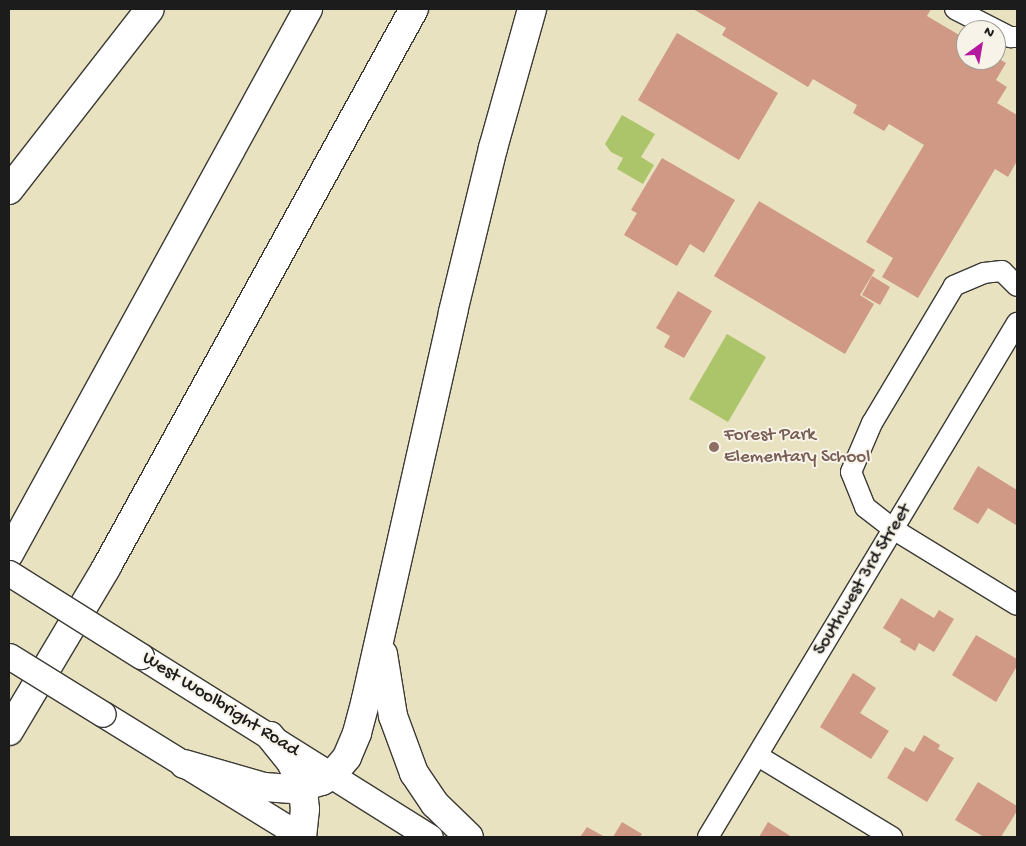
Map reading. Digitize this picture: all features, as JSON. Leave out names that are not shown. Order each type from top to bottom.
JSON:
[{"type":"highway","points":[[9,190],[150,9]]},
{"type":"highway","points":[[9,554],[308,9]]},
{"type":"highway","points":[[9,731],[106,568],[414,9]]},
{"type":"highway","points":[[184,764],[279,789],[302,788],[322,782],[332,775],[347,758],[357,733],[381,636],[492,148],[532,9]]},
{"type":"highway","points":[[9,178],[49,139]]},
{"type":"highway","points":[[381,636],[393,716],[414,773],[435,804],[469,837]]},
{"type":"highway","points":[[270,736],[291,762],[302,788],[305,809],[302,837]]},
{"type":"main road","name":"West Woolbright Road","points":[[9,573],[430,837]]},
{"type":"main road","points":[[9,656],[302,837]]},
{"type":"street","points":[[955,9],[1010,37],[1017,37]]},
{"type":"street","points":[[1017,286],[1002,271],[984,273],[954,286],[872,423],[851,472],[865,507],[893,529],[1017,605]]},
{"type":"street","name":"Southwest 3rd Street","points":[[708,837],[1017,323]]},
{"type":"street","points":[[758,756],[892,837]]},
{"type":"green space","points":[[622,115],[655,134],[641,157],[654,165],[643,184],[617,169],[623,158],[611,152],[605,144]]},
{"type":"green space","points":[[727,334],[766,357],[728,422],[689,399]]},
{"type":"building","points":[[693,9],[931,9],[927,16],[956,33],[956,70],[1002,70],[996,80],[1007,87],[997,103],[1017,115],[1017,161],[1008,177],[995,169],[918,298],[882,277],[893,258],[866,242],[924,145],[889,124],[884,131],[853,113],[857,105],[813,79],[808,87],[722,35],[726,28]]},
{"type":"building","points":[[677,33],[778,93],[739,160],[638,100]]},
{"type":"building","points":[[662,158],[735,200],[704,253],[690,244],[677,266],[624,235],[637,213],[631,210]]},
{"type":"building","points":[[759,201],[875,270],[860,295],[874,304],[845,354],[714,276]]},
{"type":"building","points":[[872,276],[890,287],[880,305],[862,295]]},
{"type":"building","points":[[678,291],[712,311],[684,358],[664,347],[670,336],[656,328]]},
{"type":"building","points":[[978,466],[1017,490],[1016,525],[988,508],[978,524],[953,509]]},
{"type":"building","points":[[901,598],[934,618],[939,610],[954,619],[934,652],[919,643],[915,651],[900,642],[901,639],[883,628]]},
{"type":"building","points":[[976,635],[1017,659],[1017,666],[996,702],[952,675]]},
{"type":"building","points":[[853,673],[876,688],[860,713],[889,731],[871,759],[820,727]]},
{"type":"building","points":[[924,735],[940,745],[938,749],[954,758],[927,802],[887,778],[905,747],[914,752]]},
{"type":"building","points":[[978,782],[1017,806],[1017,811],[1001,837],[984,837],[955,820]]},
{"type":"building","points":[[622,822],[642,834],[640,837],[613,837]]},
{"type":"building","points":[[768,822],[792,837],[759,837]]},
{"type":"building","points":[[587,827],[605,837],[580,837]]},
{"type":"place","name":"Forest Park Elementary School","points":[[714,447]]}]
